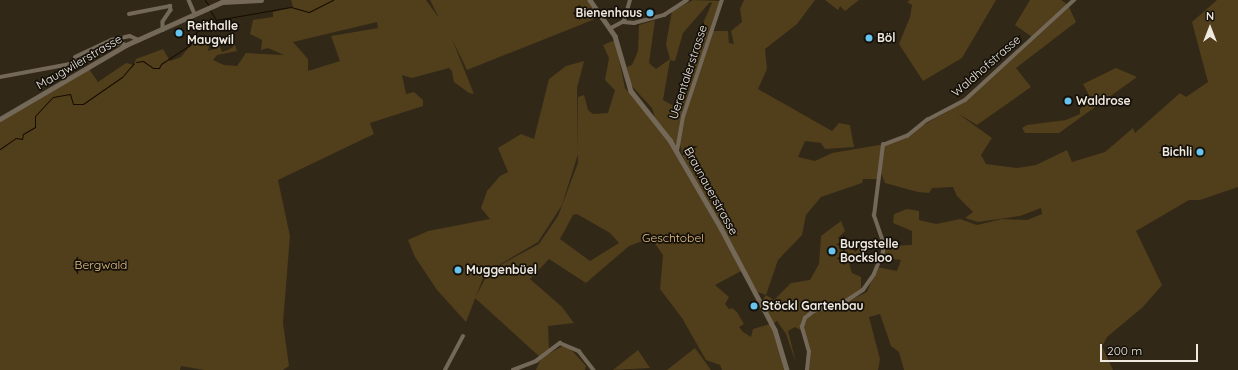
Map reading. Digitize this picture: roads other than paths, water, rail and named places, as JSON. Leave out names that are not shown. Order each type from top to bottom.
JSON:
[{"type":"street","points":[[189,0],[195,14]]},
{"type":"street","name":"Maugwilerstrasse","points":[[0,119],[126,44],[163,30],[224,1],[260,0]]},
{"type":"street","name":"Braunauerstrasse","points":[[590,0],[611,28],[618,42],[629,87],[677,150],[775,330],[787,370]]},
{"type":"street","points":[[623,22],[630,0]]},
{"type":"street","points":[[611,28],[623,22],[634,23],[664,15],[687,0]]},
{"type":"street","name":"Uerentalerstrasse","points":[[677,150],[683,117],[722,0]]},
{"type":"street","name":"Waldhofstrasse","points":[[807,370],[809,352],[802,330],[805,318],[814,311],[858,294],[871,281],[883,252],[883,242],[874,216],[883,145],[906,136],[927,120],[965,100],[1074,0]]},
{"type":"street","points":[[129,14],[170,6],[171,10],[163,22],[163,30]]},
{"type":"street","points":[[75,57],[111,40],[130,36],[139,40]]},
{"type":"street","points":[[0,77],[70,64],[120,43],[126,44]]},
{"type":"street","points":[[445,370],[463,336]]},
{"type":"street","points":[[513,370],[535,362],[560,343],[579,351],[594,370]]},
{"type":"waterway","points":[[205,0],[209,6]]},
{"type":"waterway","points":[[210,10],[216,20],[291,7],[309,12],[333,0]]},
{"type":"waterway","points":[[136,62],[143,61],[153,68],[159,68],[161,64],[190,45],[196,32],[214,21]]},
{"type":"waterway","points":[[0,149],[16,138],[22,139],[23,134],[35,127],[35,116],[53,97],[70,94],[73,104],[83,104],[122,77],[134,63]]},
{"type":"place","name":"Bienenhaus","points":[[650,13]]},
{"type":"place","name":"Reithalle Maugwil","points":[[179,33]]},
{"type":"place","name":"Böl","points":[[869,38]]},
{"type":"place","name":"Waldrose","points":[[1068,101]]},
{"type":"place","name":"Bichli","points":[[1200,152]]},
{"type":"place","name":"Burgstelle Bocksloo","points":[[832,251]]},
{"type":"place","name":"Muggenbüel","points":[[458,270]]},
{"type":"place","name":"Stöckl Gartenbau","points":[[754,306]]},
{"type":"park label","name":"Geschtobel","points":[[673,238]]},
{"type":"park label","name":"Bergwald","points":[[101,265]]}]
